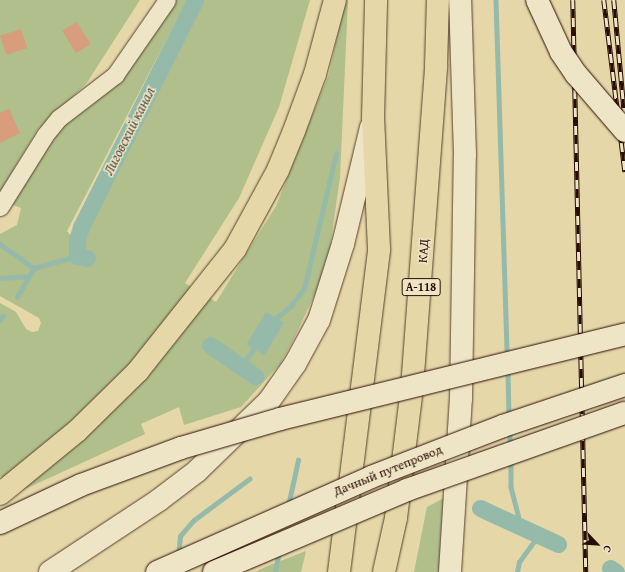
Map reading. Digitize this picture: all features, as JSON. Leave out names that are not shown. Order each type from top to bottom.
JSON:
[{"type":"highway","points":[[0,494],[108,403],[160,346],[208,286],[235,249],[278,170],[314,74],[335,0]]},
{"type":"highway","points":[[339,570],[379,249],[373,118],[376,0]]},
{"type":"highway","name":"КАД","points":[[384,572],[396,518],[412,388],[436,66],[438,0]]},
{"type":"main road","points":[[450,572],[461,391],[464,154],[460,0]]},
{"type":"main road","points":[[537,0],[561,52],[576,74],[625,131]]},
{"type":"main road","points":[[50,572],[159,500],[197,471],[269,401],[296,364],[319,320],[332,283],[373,118]]},
{"type":"main road","points":[[0,524],[95,479],[181,448],[280,419],[625,334]]},
{"type":"main road","name":"Дачный путепровод","points":[[157,572],[371,477],[502,426],[625,385]]},
{"type":"main road","name":"Дачный путепровод","points":[[214,572],[407,490],[625,413]]},
{"type":"street","points":[[3,199],[45,135],[59,118],[115,75],[167,0]]},
{"type":"green space","points":[[0,0],[140,0],[86,84],[38,129],[0,192]]},
{"type":"green space","points":[[170,0],[187,0],[67,231],[77,243],[200,0],[310,0],[279,107],[239,198],[185,283],[216,302],[276,206],[329,74],[345,1],[348,0],[340,178],[330,247],[318,287],[293,341],[280,364],[241,407],[184,425],[179,407],[141,424],[145,434],[23,490],[0,476],[0,303],[16,312],[26,329],[32,332],[38,331],[41,323],[39,318],[0,296],[0,234],[17,225],[21,208],[8,203],[49,137],[88,102]]},
{"type":"green space","points":[[446,497],[439,572],[414,572],[427,507]]},
{"type":"green space","points":[[306,551],[301,572],[255,572],[270,565]]},
{"type":"shaded area","points":[[266,312],[284,323],[264,355],[246,345]]},
{"type":"building","points":[[77,22],[90,44],[76,53],[62,31]]},
{"type":"building","points":[[21,29],[27,48],[6,55],[0,36]]},
{"type":"building","points":[[9,109],[20,133],[0,143],[0,113]]},
{"type":"waterway","name":"Лиговский канал","points":[[87,258],[77,256],[77,240],[81,227],[195,0]]},
{"type":"waterway","points":[[496,0],[507,356]]},
{"type":"waterway","points":[[276,318],[289,308],[304,289],[336,154]]},
{"type":"waterway","points":[[0,244],[34,268]]},
{"type":"waterway","points":[[17,297],[34,268],[77,256]]},
{"type":"waterway","points":[[0,278],[26,276]]},
{"type":"waterway","points":[[0,320],[3,316]]},
{"type":"waterway","name":"Лиговский канал","points":[[210,345],[255,376]]},
{"type":"waterway","points":[[241,366],[253,350]]},
{"type":"waterway","points":[[508,370],[509,418]]},
{"type":"waterway","points":[[510,429],[510,448]]},
{"type":"waterway","points":[[511,459],[511,487],[521,526]]},
{"type":"waterway","points":[[288,506],[298,460]]},
{"type":"waterway","points":[[178,556],[180,536],[194,520],[249,479]]},
{"type":"waterway","name":"Лиговский канал","points":[[480,508],[558,544]]},
{"type":"waterway","points":[[517,572],[519,562],[539,534]]},
{"type":"waterway","points":[[275,572],[279,552]]},
{"type":"waterway","name":"Лиговский канал","points":[[610,568],[616,572]]},
{"type":"railway","points":[[573,0],[586,572]]},
{"type":"railway","points":[[604,0],[625,172]]},
{"type":"railway","points":[[614,0],[625,118]]}]
